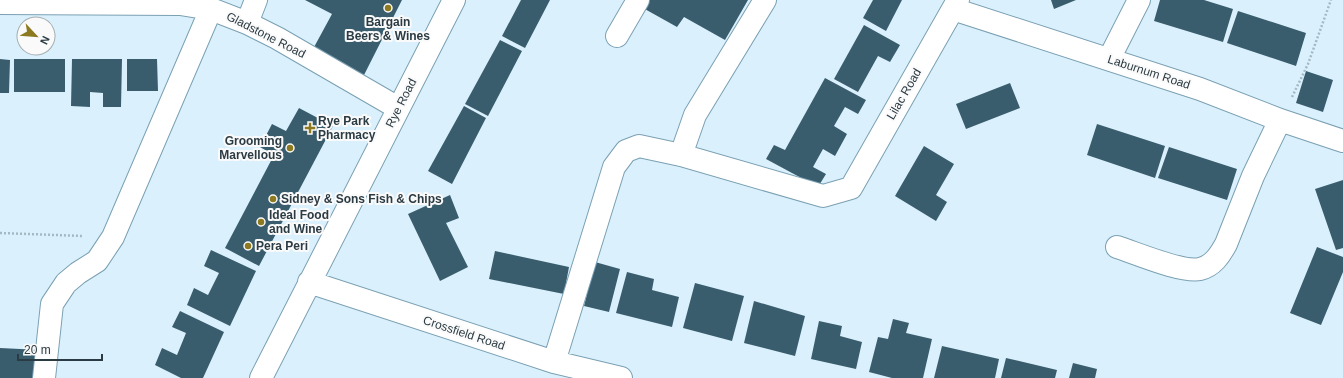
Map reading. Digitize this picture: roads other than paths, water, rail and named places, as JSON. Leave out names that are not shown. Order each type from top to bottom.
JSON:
[{"type":"street","points":[[247,23],[256,0]]},
{"type":"street","name":"Rye Road","points":[[261,378],[454,0]]},
{"type":"street","points":[[617,36],[638,0]]},
{"type":"street","points":[[554,362],[614,167],[626,151],[639,146],[681,155],[696,114],[764,0]]},
{"type":"street","points":[[1109,59],[1139,0]]},
{"type":"street","name":"Gladstone Road","points":[[0,4],[180,4],[211,8],[247,23],[277,38],[398,108]]},
{"type":"street","name":"Lilac Road","points":[[681,155],[823,196],[851,188],[955,4]]},
{"type":"street","name":"Laburnum Road","points":[[955,4],[1109,59],[1200,89],[1280,120],[1343,141]]},
{"type":"street","points":[[44,378],[52,304],[66,283],[96,261],[113,237],[211,8]]},
{"type":"street","points":[[1117,247],[1183,268],[1202,269],[1210,265],[1221,253],[1226,244],[1253,176],[1280,120]]},
{"type":"street","name":"Crossfield Road","points":[[309,282],[554,362],[621,378]]},
{"type":"place","name":"Bargain Beers & Wines","points":[[388,8]]},
{"type":"place","name":"Rye Park Pharmacy","points":[[310,128]]},
{"type":"place","name":"Grooming Marvellous","points":[[290,148]]},
{"type":"place","name":"Sidney & Sons Fish & Chips","points":[[273,199]]},
{"type":"place","name":"Ideal Food and Wine","points":[[261,222]]},
{"type":"place","name":"Pera Peri","points":[[248,246]]}]
